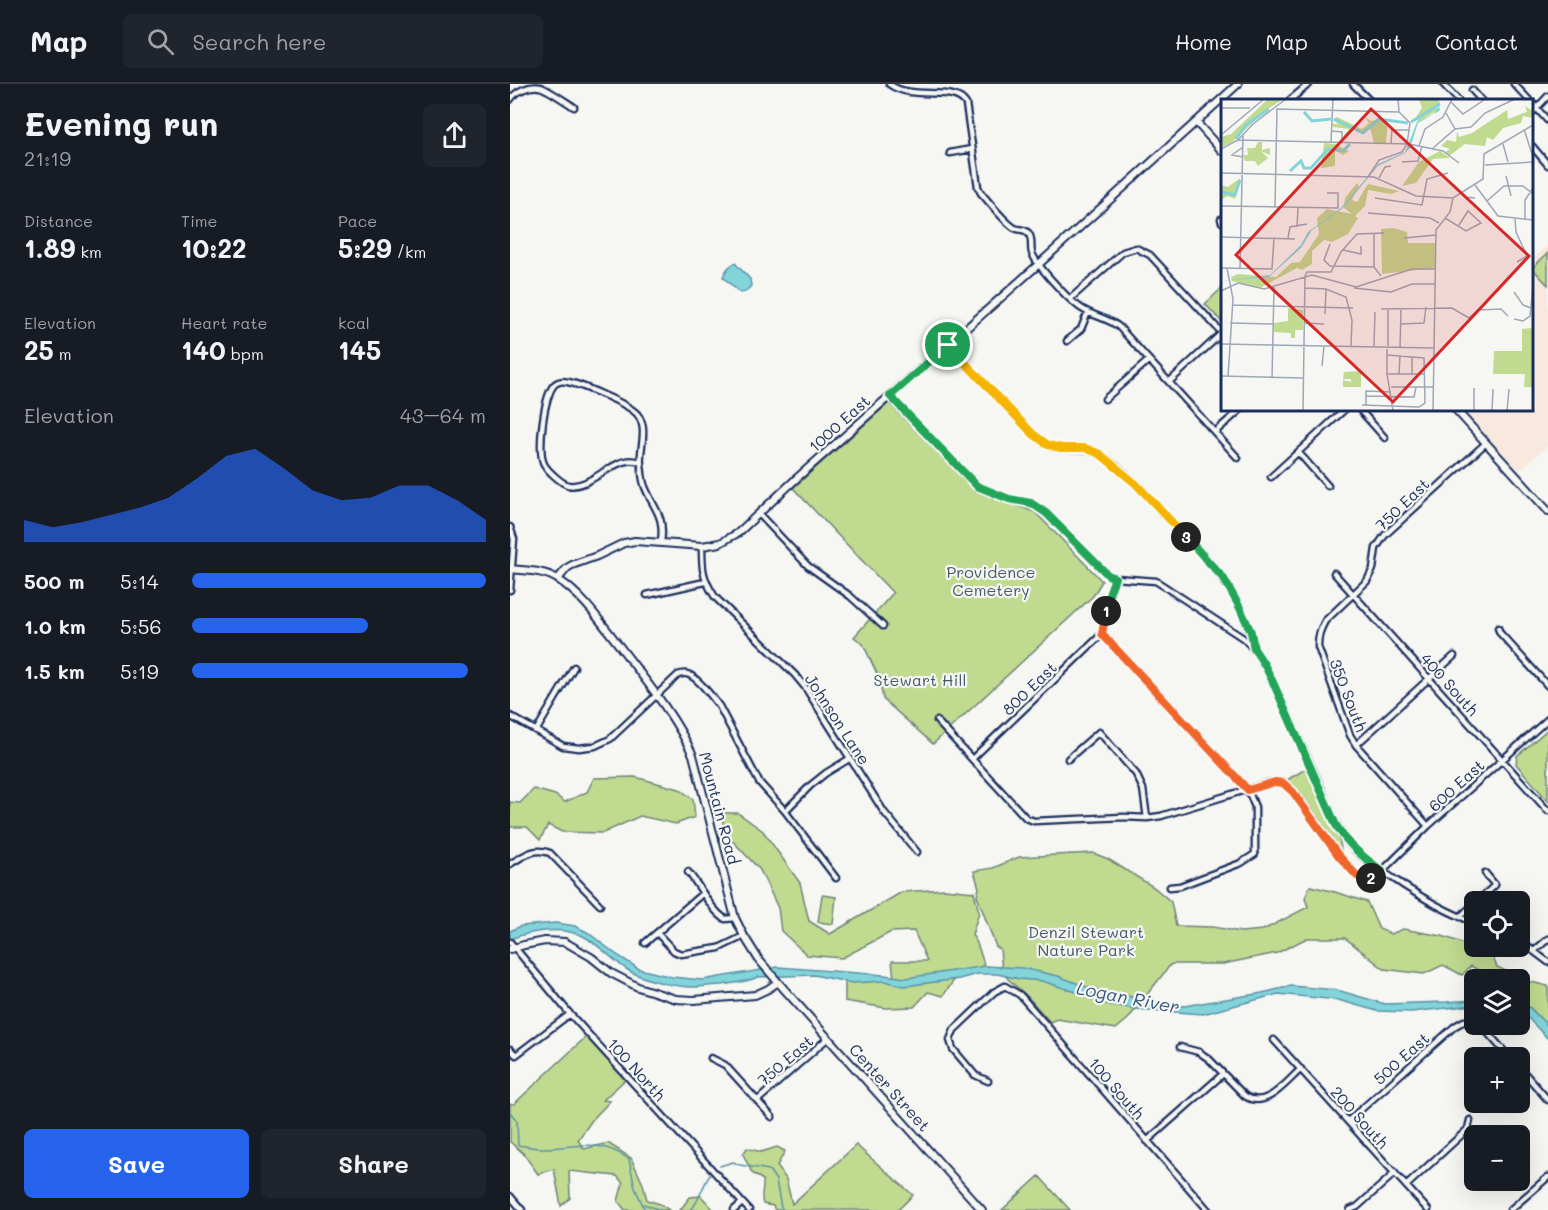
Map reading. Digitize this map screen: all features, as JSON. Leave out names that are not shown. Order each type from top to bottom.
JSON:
[{"type":"street","points":[[889,84],[894,88],[905,90],[934,86]]},
{"type":"street","name":"1000 East","points":[[1221,99],[1238,84]]},
{"type":"street","points":[[1291,99],[1309,84]]},
{"type":"street","points":[[1353,84],[1368,99]]},
{"type":"street","points":[[1443,84],[1457,99]]},
{"type":"street","points":[[1514,84],[1527,99]]},
{"type":"street","points":[[510,100],[514,94],[528,87],[541,87],[574,107]]},
{"type":"street","points":[[1472,90],[1480,99]]},
{"type":"street","points":[[960,91],[966,104],[978,187],[981,193],[1013,227],[1029,234],[1032,253],[1039,264],[1070,298],[1079,307],[1113,322],[1238,458]]},
{"type":"street","points":[[1533,112],[1548,96]]},
{"type":"street","name":"1000 East","points":[[558,579],[572,565],[624,543],[635,541],[702,546],[720,543],[730,538],[1221,99]]},
{"type":"street","points":[[1533,106],[1548,122]]},
{"type":"street","points":[[1196,122],[1221,150]]},
{"type":"street","points":[[1533,147],[1548,165]]},
{"type":"street","points":[[950,153],[972,149]]},
{"type":"street","points":[[1070,298],[1123,252],[1136,248],[1150,255],[1221,332]]},
{"type":"street","points":[[1067,341],[1081,329],[1088,312]]},
{"type":"street","points":[[1169,382],[1221,334]]},
{"type":"street","points":[[948,345],[1033,434],[1048,445],[1061,448],[1085,448],[1100,454],[1136,484],[1224,579],[1251,632],[1254,649]]},
{"type":"street","points":[[1105,399],[1149,360]]},
{"type":"street","points":[[640,462],[625,461],[577,485],[566,484],[556,477],[544,463],[542,449],[546,405],[553,387],[558,382],[566,381],[636,412],[643,426],[640,462],[644,486],[661,518],[661,543]]},
{"type":"street","points":[[890,396],[977,486],[1009,499],[1031,503],[1046,513],[1108,575],[1115,578],[1156,581],[1243,638],[1264,664],[1342,835],[1360,855],[1382,871],[1424,899],[1464,918]]},
{"type":"street","points":[[1215,432],[1239,411]]},
{"type":"street","points":[[1271,477],[1343,411]]},
{"type":"street","points":[[1361,411],[1385,438]]},
{"type":"street","points":[[1457,411],[1548,512]]},
{"type":"street","name":"750 East","points":[[1354,595],[1367,581],[1373,569],[1377,548],[1384,534],[1486,443]]},
{"type":"street","points":[[1298,452],[1328,486]]},
{"type":"street","points":[[759,514],[808,566],[850,596],[883,626]]},
{"type":"street","points":[[510,527],[514,539],[510,590]]},
{"type":"street","points":[[647,596],[705,582],[702,546]]},
{"type":"street","name":"Mountain Road","points":[[511,569],[540,571],[558,579],[583,600],[657,695],[682,732],[693,755],[735,918],[759,960],[778,982]]},
{"type":"street","name":"400 South","points":[[1334,573],[1548,812]]},
{"type":"street","points":[[1115,578],[1110,591],[1102,634],[1248,790],[1255,807],[1255,854],[1241,863],[1180,886],[1170,887]]},
{"type":"street","name":"Johnson Lane","points":[[705,582],[715,597],[805,687],[884,812],[917,852]]},
{"type":"street","name":"350 South","points":[[1354,595],[1320,628],[1318,647],[1350,735],[1356,745],[1428,826]]},
{"type":"street","points":[[1498,628],[1548,686]]},
{"type":"street","name":"800 East","points":[[972,759],[1102,634]]},
{"type":"street","points":[[1356,745],[1455,656]]},
{"type":"street","points":[[536,731],[574,666]]},
{"type":"street","points":[[510,717],[563,746],[579,748],[595,746],[610,739],[678,675],[686,673],[693,676],[719,706],[759,782],[785,811],[836,878]]},
{"type":"street","name":"600 East","points":[[1382,871],[1428,826],[1548,719]]},
{"type":"street","points":[[937,721],[1026,818],[1034,821],[1161,816],[1275,782],[1283,783],[1293,792],[1338,855],[1357,876],[1368,880],[1382,871]]},
{"type":"street","points":[[1068,759],[1099,732],[1136,774],[1143,789],[1147,818]]},
{"type":"street","points":[[785,811],[811,785],[849,759]]},
{"type":"street","points":[[510,864],[533,852],[541,850],[550,853],[600,906]]},
{"type":"street","points":[[688,872],[717,914],[725,919],[735,918]]},
{"type":"street","points":[[1485,873],[1496,885],[1489,891]]},
{"type":"street","points":[[645,943],[703,892]]},
{"type":"street","points":[[1460,917],[1464,914]]},
{"type":"street","points":[[657,933],[674,951],[681,954],[719,948],[744,936]]},
{"type":"street","points":[[1534,951],[1548,939]]},
{"type":"street","points":[[511,946],[545,941],[565,942],[591,957],[611,973],[638,987],[675,999],[694,1000],[755,995],[778,982]]},
{"type":"street","name":"100 North","points":[[511,946],[749,1210]]},
{"type":"street","points":[[1530,948],[1548,962]]},
{"type":"street","name":"Center Street","points":[[778,982],[982,1210]]},
{"type":"street","name":"100 South","points":[[988,1081],[975,1074],[952,1049],[950,1040],[954,1030],[994,992],[1005,986],[1020,995],[1208,1210]]},
{"type":"street","points":[[510,1049],[516,1055],[570,1014]]},
{"type":"street","name":"500 East","points":[[1348,1121],[1455,1026],[1464,1021]]},
{"type":"street","points":[[1490,1035],[1500,1047]]},
{"type":"street","name":"750 East","points":[[758,1100],[828,1038]]},
{"type":"street","name":"200 South","points":[[1274,1040],[1428,1210]]},
{"type":"street","points":[[1180,1047],[1199,1052],[1209,1059],[1251,1100],[1267,1098],[1301,1069]]},
{"type":"street","points":[[711,1058],[725,1065],[772,1117]]},
{"type":"street","points":[[1147,1141],[1223,1074]]},
{"type":"street","points":[[1530,1079],[1548,1100]]},
{"type":"street","points":[[1406,1186],[1468,1129],[1470,1120]]},
{"type":"street","points":[[1350,1210],[1357,1207],[1395,1173]]},
{"type":"street","points":[[1510,1210],[1548,1177]]},
{"type":"street","points":[[510,1196],[522,1210]]},
{"type":"street","points":[[734,1210],[742,1203]]},
{"type":"shaded area","points":[[1548,245],[1548,445],[1519,471],[1464,411],[1533,411],[1533,259]]},
{"type":"green space","points":[[1548,253],[1548,285],[1533,269]]},
{"type":"green space","points":[[1221,289],[1221,321],[1205,304]]},
{"type":"green space","name":"Providence Cemetery","points":[[889,403],[976,491],[1035,512],[1102,581],[1093,596],[933,744],[883,699],[879,678],[863,644],[854,637],[893,593],[793,488]]},
{"type":"green space","points":[[1548,729],[1548,801],[1516,764],[1517,756]]},
{"type":"green space","points":[[1307,768],[1340,841],[1341,851],[1299,792],[1287,780]]},
{"type":"green space","points":[[635,777],[679,789],[693,799],[695,817],[676,824],[640,816],[603,833],[562,832],[548,825],[540,840],[527,827],[510,827],[510,802],[520,803],[534,789],[555,795],[565,802],[587,792],[594,778]]},
{"type":"green space","points":[[721,813],[738,813],[763,831],[800,883],[809,921],[830,934],[902,892],[944,889],[974,892],[979,912],[972,935],[984,964],[977,971],[959,973],[943,996],[928,992],[914,1007],[886,1008],[845,1001],[845,981],[894,979],[892,961],[927,961],[914,931],[891,932],[842,958],[807,955],[781,931],[778,908],[760,870],[725,833]]},
{"type":"green space","name":"Denzil Stewart Nature Park","points":[[1093,853],[1108,859],[1155,888],[1171,902],[1176,926],[1213,927],[1241,932],[1263,930],[1308,907],[1305,898],[1310,886],[1367,902],[1379,929],[1391,934],[1403,929],[1442,936],[1464,944],[1464,957],[1493,957],[1497,967],[1501,969],[1476,969],[1471,966],[1464,969],[1462,975],[1443,965],[1424,974],[1384,969],[1345,938],[1307,938],[1277,953],[1223,964],[1171,964],[1128,1019],[1116,1029],[1057,1019],[1050,1022],[1002,971],[1000,949],[996,947],[977,896],[979,888],[974,871],[993,868],[1019,857]]},
{"type":"green space","points":[[822,895],[836,897],[833,924],[818,922]]},
{"type":"green space","name":"Denzil Stewart Nature Park","points":[[1530,982],[1548,986],[1548,1027],[1530,1008]]},
{"type":"green space","points":[[589,1034],[627,1078],[603,1100],[610,1101],[592,1120],[578,1140],[584,1149],[608,1143],[631,1158],[643,1184],[647,1200],[669,1210],[625,1210],[618,1201],[623,1183],[617,1176],[569,1171],[570,1198],[561,1206],[554,1169],[538,1174],[523,1153],[510,1142],[510,1104],[514,1104]]},
{"type":"green space","points":[[856,1145],[913,1195],[898,1210],[775,1210],[773,1206],[763,1204],[763,1180],[752,1173],[743,1154],[747,1148],[761,1152],[777,1147],[785,1151],[777,1166],[786,1179],[792,1204]]},
{"type":"green space","points":[[1039,1176],[1070,1210],[1002,1210]]},
{"type":"green space","points":[[701,1196],[714,1210],[680,1210],[690,1197]]},
{"type":"water","points":[[735,263],[750,279],[751,286],[745,292],[740,293],[723,277],[728,268]]},
{"type":"water","name":"Logan River","points":[[556,923],[575,926],[639,969],[672,977],[702,980],[778,967],[906,978],[986,966],[1022,968],[1058,976],[1092,989],[1172,1005],[1184,1006],[1291,986],[1337,990],[1385,1004],[1464,1001],[1464,1006],[1411,1012],[1377,1011],[1338,1000],[1278,994],[1203,1014],[1136,1009],[1101,1003],[1042,981],[997,974],[977,974],[959,979],[904,986],[885,981],[852,983],[814,975],[758,977],[722,985],[686,987],[654,981],[631,972],[589,939],[574,933],[556,930],[510,939],[510,931],[521,926]]},
{"type":"water","points":[[1530,1008],[1548,1026],[1548,1039],[1530,1020]]},
{"type":"waterway","points":[[510,1112],[517,1121],[518,1145],[541,1148],[596,1146],[607,1148],[629,1159],[635,1188],[645,1210]]},
{"type":"waterway","points":[[720,1166],[733,1162],[769,1170],[776,1180],[781,1208],[784,1210]]},
{"type":"waterway","points":[[691,1210],[710,1175]]},
{"type":"waterway","points":[[644,1204],[660,1210]]},
{"type":"route","points":[[948,345],[1033,434],[1048,445],[1061,448],[1085,448],[1100,454],[1136,484],[1224,579],[1251,632],[1254,649],[1272,680],[1336,825],[1360,855],[1382,871],[1377,876],[1368,880],[1357,876],[1338,855],[1293,792],[1283,783],[1268,783],[1248,790],[1102,634],[1110,591],[1115,578],[1108,575],[1046,513],[1031,503],[1009,499],[977,486],[890,396],[948,345]]},
{"type":"park label","name":"Stewart Hill","points":[[920,679]]}]
